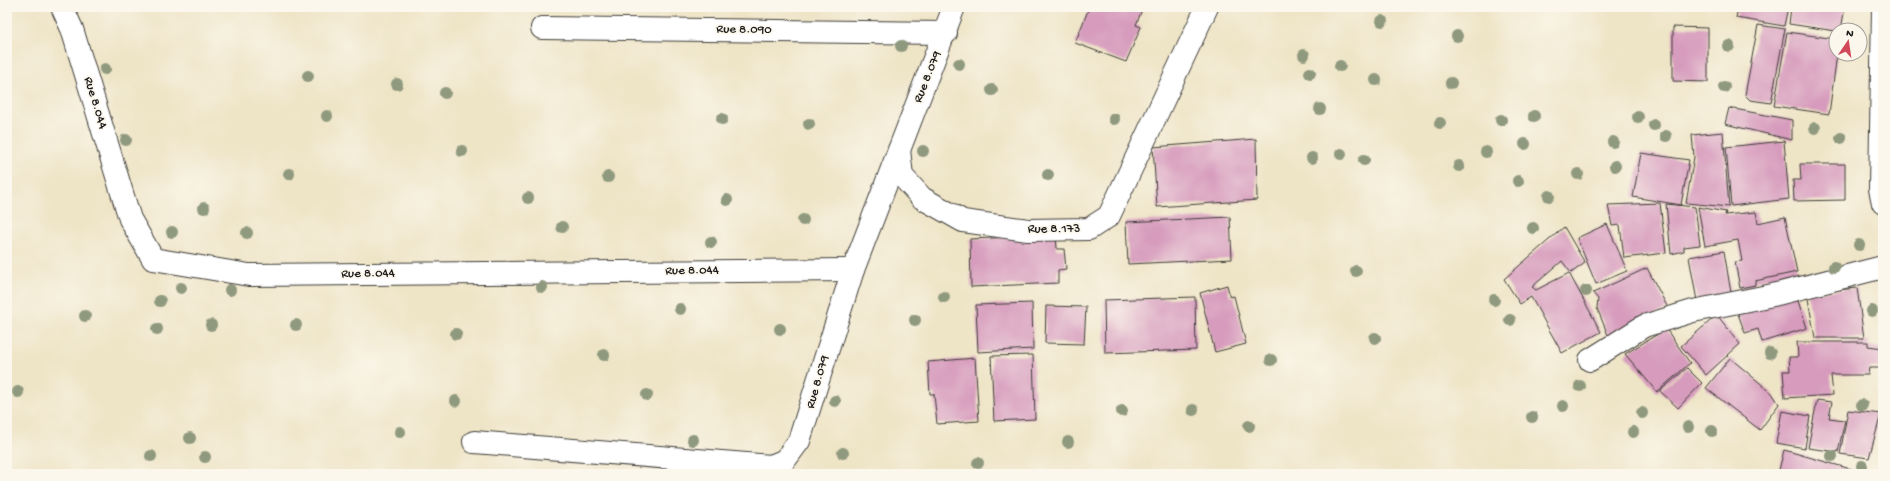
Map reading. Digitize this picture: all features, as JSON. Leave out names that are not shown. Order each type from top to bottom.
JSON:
[{"type":"street","name":"Rue 8.044","points":[[62,7],[72,29],[130,219],[153,259],[249,275],[853,270]]},
{"type":"street","name":"Rue 8.079","points":[[474,442],[770,466],[785,460],[799,441],[853,270],[946,33],[954,7]]},
{"type":"street","name":"Rue 8.173","points":[[899,150],[902,176],[907,182],[922,198],[963,221],[1028,230],[1089,229],[1110,216],[1207,7]]},
{"type":"street","points":[[1882,14],[1882,194]]},
{"type":"street","name":"Rue 8.090","points":[[542,28],[946,33]]},
{"type":"street","points":[[1590,360],[1644,326],[1693,311],[1773,294],[1883,267]]},
{"type":"building","points":[[1093,7],[1143,7],[1136,25],[1141,27],[1126,62],[1075,43],[1089,8],[1092,9]]},
{"type":"building","points":[[1738,7],[1788,7],[1784,26],[1736,18]]},
{"type":"building","points":[[1791,7],[1845,7],[1842,22],[1828,22],[1828,30],[1789,24]]},
{"type":"building","points":[[1758,25],[1785,29],[1771,103],[1750,100],[1745,95]]},
{"type":"building","points":[[1673,27],[1708,28],[1708,82],[1673,81]]},
{"type":"building","points":[[1787,32],[1828,38],[1828,62],[1836,62],[1829,114],[1774,106]]},
{"type":"building","points":[[1729,108],[1792,120],[1792,140],[1725,124]]},
{"type":"building","points":[[1723,132],[1729,207],[1686,203],[1694,157],[1692,135]]},
{"type":"building","points":[[1256,139],[1257,200],[1157,207],[1153,147]]},
{"type":"building","points":[[1784,141],[1789,199],[1731,206],[1726,147]]},
{"type":"building","points":[[1641,153],[1689,160],[1681,205],[1633,197]]},
{"type":"building","points":[[1800,164],[1845,164],[1845,200],[1794,201],[1793,180],[1801,180]]},
{"type":"building","points":[[1660,203],[1666,253],[1624,258],[1620,225],[1612,226],[1608,205]]},
{"type":"building","points":[[1666,204],[1695,207],[1700,245],[1684,247],[1684,251],[1671,254]]},
{"type":"building","points":[[1698,207],[1726,212],[1725,215],[1756,212],[1758,223],[1785,217],[1797,272],[1755,281],[1755,285],[1740,288],[1735,262],[1742,261],[1738,240],[1705,246]]},
{"type":"building","points":[[1230,217],[1232,259],[1128,264],[1126,222]]},
{"type":"building","points":[[1607,224],[1627,271],[1596,284],[1577,238]]},
{"type":"building","points":[[1564,227],[1585,263],[1571,273],[1562,261],[1532,287],[1536,290],[1569,273],[1601,332],[1562,353],[1531,297],[1520,304],[1504,279]]},
{"type":"building","points":[[1056,235],[1057,249],[1064,249],[1066,269],[1058,270],[1058,283],[971,287],[970,239]]},
{"type":"building","points":[[1724,251],[1731,293],[1697,301],[1689,257]]},
{"type":"building","points":[[1647,268],[1668,308],[1610,340],[1597,308],[1598,299],[1593,293]]},
{"type":"building","points":[[1227,285],[1230,297],[1234,296],[1246,344],[1215,352],[1200,293]]},
{"type":"building","points":[[1857,288],[1864,338],[1815,338],[1807,293]]},
{"type":"building","points":[[1794,289],[1807,328],[1762,342],[1758,329],[1745,333],[1734,303]]},
{"type":"building","points":[[1195,297],[1196,350],[1105,353],[1104,300]]},
{"type":"building","points":[[1032,303],[1033,349],[978,352],[976,305]]},
{"type":"building","points":[[1046,306],[1086,307],[1084,344],[1045,343]]},
{"type":"building","points":[[1717,315],[1740,344],[1706,375],[1681,346]]},
{"type":"building","points":[[1666,329],[1690,363],[1657,392],[1625,354]]},
{"type":"building","points":[[1797,342],[1868,342],[1868,346],[1883,348],[1883,368],[1869,368],[1868,375],[1831,375],[1833,395],[1785,398],[1783,371],[1790,371],[1789,357],[1798,357]]},
{"type":"building","points":[[1033,355],[1035,419],[994,421],[991,356]]},
{"type":"building","points":[[975,358],[979,421],[937,424],[934,394],[930,394],[928,362]]},
{"type":"building","points":[[1730,358],[1772,393],[1779,404],[1760,430],[1706,388]]},
{"type":"building","points":[[1687,368],[1702,383],[1678,408],[1660,391]]},
{"type":"building","points":[[1817,400],[1832,402],[1829,418],[1845,420],[1838,452],[1808,448]]},
{"type":"building","points":[[1848,410],[1881,414],[1869,458],[1840,454]]},
{"type":"building","points":[[1782,411],[1810,416],[1805,448],[1776,443]]},
{"type":"building","points":[[1784,450],[1854,470],[1853,474],[1778,474]]}]
